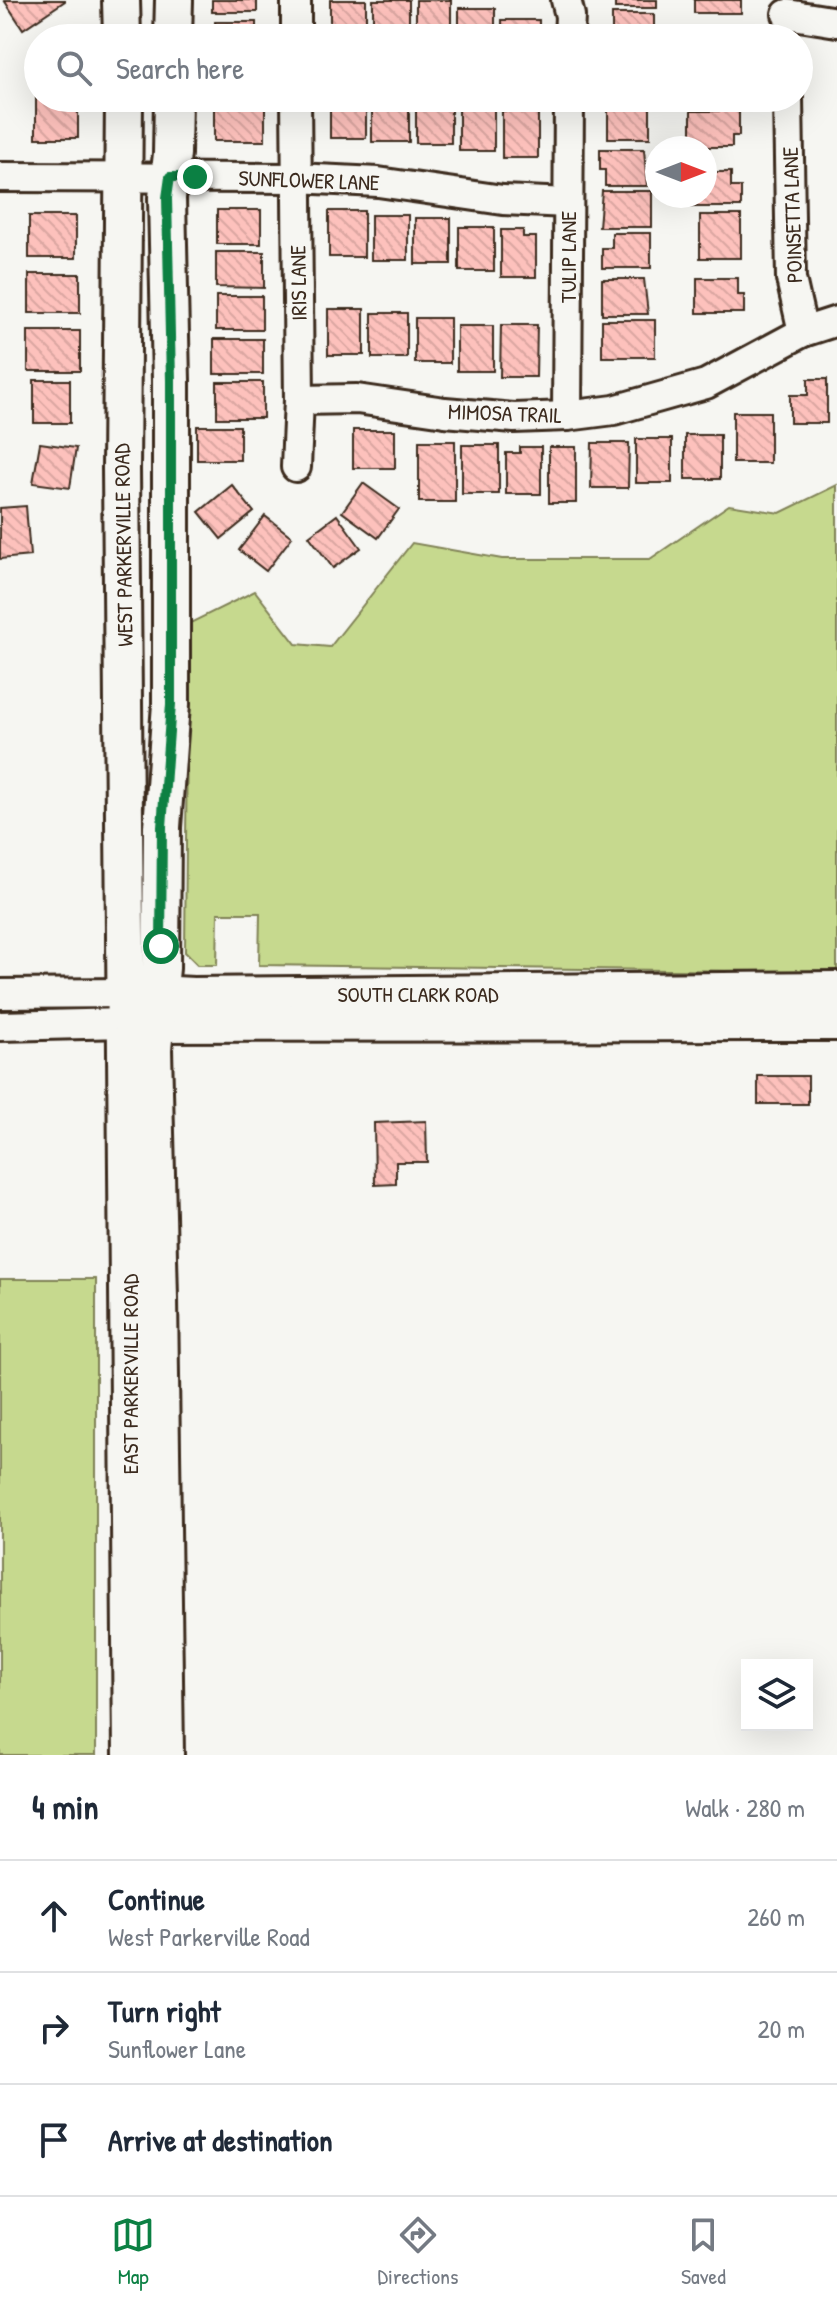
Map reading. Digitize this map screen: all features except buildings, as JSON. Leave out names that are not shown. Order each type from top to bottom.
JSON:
[{"type":"main road","points":[[121,0],[122,24]]},
{"type":"main road","points":[[173,24],[174,0]]},
{"type":"main road","name":"WEST PARKERVILLE ROAD","points":[[124,112],[121,469],[142,1008]]},
{"type":"main road","name":"WEST PARKERVILLE ROAD","points":[[142,1008],[162,827],[171,704],[171,381],[167,198],[172,112]]},
{"type":"main road","name":"SOUTH CLARK ROAD","points":[[142,1008],[193,996],[837,990]]},
{"type":"main road","name":"SOUTH CLARK ROAD","points":[[142,1008],[837,1022]]},
{"type":"main road","name":"EAST PARKERVILLE ROAD","points":[[132,1755],[142,1008]]},
{"type":"main road","name":"EAST PARKERVILLE ROAD","points":[[142,1008],[153,1049],[165,1755]]},
{"type":"street","points":[[296,0],[296,24]]},
{"type":"street","points":[[567,1],[570,24]]},
{"type":"street","points":[[787,17],[837,22]]},
{"type":"street","name":"IRIS LANE","points":[[296,112],[299,400],[296,467]]},
{"type":"street","name":"TULIP LANE","points":[[567,416],[569,112]]},
{"type":"street","name":"POINSETTA LANE","points":[[788,112],[791,279],[803,332]]},
{"type":"street","name":"SUNFLOWER LANE","points":[[0,177],[296,178],[378,182],[503,200],[568,203]]},
{"type":"street","name":"MIMOSA TRAIL","points":[[299,400],[357,399],[514,418],[614,410],[706,384],[803,332],[837,321]]},
{"type":"street","name":"SOUTH CLARK ROAD","points":[[0,994],[142,1008]]},
{"type":"street","name":"SOUTH CLARK ROAD","points":[[0,1026],[142,1008]]},
{"type":"green space","points":[[837,485],[837,972],[259,965],[260,913],[218,913],[217,965],[198,965],[185,952],[188,624],[255,591],[296,644],[330,647],[412,543],[502,559],[650,559],[729,505],[780,513]]},
{"type":"green space","points":[[0,1279],[96,1279],[96,1755],[0,1755]]},
{"type":"route","points":[[161,946],[162,827],[171,704],[171,381],[167,198],[170,177],[195,177]]}]
